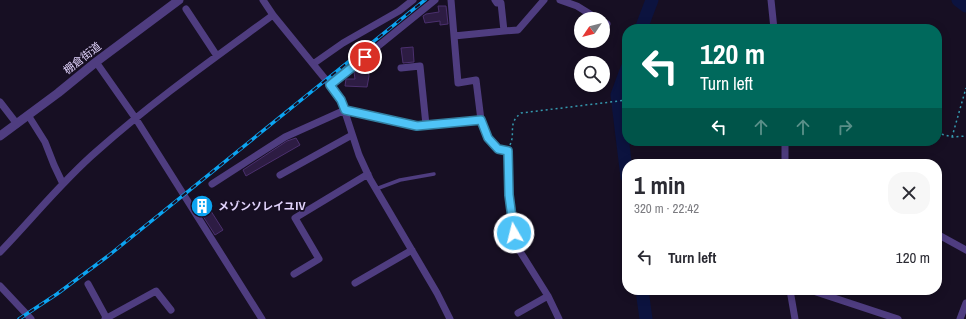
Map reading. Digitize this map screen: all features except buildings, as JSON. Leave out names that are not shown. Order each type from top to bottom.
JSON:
[{"type":"street","name":"棚倉街道","points":[[0,136],[180,0]]},
{"type":"street","points":[[263,0],[273,15],[341,100],[358,155],[376,189],[437,293],[450,319]]},
{"type":"street","points":[[313,64],[343,43],[399,11],[413,0]]},
{"type":"street","points":[[330,85],[435,0]]},
{"type":"street","points":[[451,0],[458,83],[476,80],[481,120],[488,138],[498,149],[508,151],[509,195],[516,245],[548,296],[559,319]]},
{"type":"street","points":[[454,36],[518,30],[544,0]]},
{"type":"street","points":[[560,0],[577,6],[587,12]]},
{"type":"street","points":[[771,0],[773,24]]},
{"type":"street","points":[[500,1],[504,31]]},
{"type":"street","points":[[186,9],[217,56]]},
{"type":"street","points":[[0,252],[96,151],[136,118],[273,15]]},
{"type":"street","points":[[96,62],[136,118],[262,319]]},
{"type":"street","points":[[401,68],[420,66],[426,125]]},
{"type":"street","points":[[0,102],[17,124]]},
{"type":"street","points":[[212,184],[285,137],[345,110],[417,126],[481,120]]},
{"type":"street","points":[[28,115],[45,142],[63,184]]},
{"type":"street","points":[[280,175],[352,135]]},
{"type":"street","points":[[785,146],[785,159]]},
{"type":"street","points":[[294,274],[319,259],[295,218],[368,174]]},
{"type":"street","points":[[942,237],[966,250]]},
{"type":"street","points":[[355,283],[412,250]]},
{"type":"street","points":[[88,284],[107,319],[156,291],[171,310]]},
{"type":"street","points":[[0,286],[31,319]]},
{"type":"street","points":[[791,295],[795,319]]},
{"type":"street","points":[[825,295],[898,319]]},
{"type":"street","points":[[518,313],[548,296]]},
{"type":"street","points":[[960,319],[966,303]]},
{"type":"lane","points":[[376,189],[400,180],[434,174]]},
{"type":"path","points":[[952,137],[966,88]]},
{"type":"path","points":[[508,151],[512,140],[512,122],[515,117],[521,113],[622,101]]},
{"type":"path","points":[[942,134],[952,137],[966,136]]},
{"type":"waterway","points":[[643,24],[652,0]]},
{"type":"waterway","points":[[958,0],[966,6]]},
{"type":"waterway","points":[[622,82],[617,95],[622,136]]},
{"type":"waterway","points":[[623,146],[625,159]]},
{"type":"waterway","points":[[643,295],[646,319]]},
{"type":"railway","points":[[19,319],[57,294],[108,256],[425,0]]},
{"type":"place","name":"メゾンソレイユⅣ","points":[[202,206]]},
{"type":"route","points":[[365,57],[330,85],[341,100],[345,110],[417,126],[481,120],[488,138],[498,149],[508,151],[509,195],[514,233]]}]
